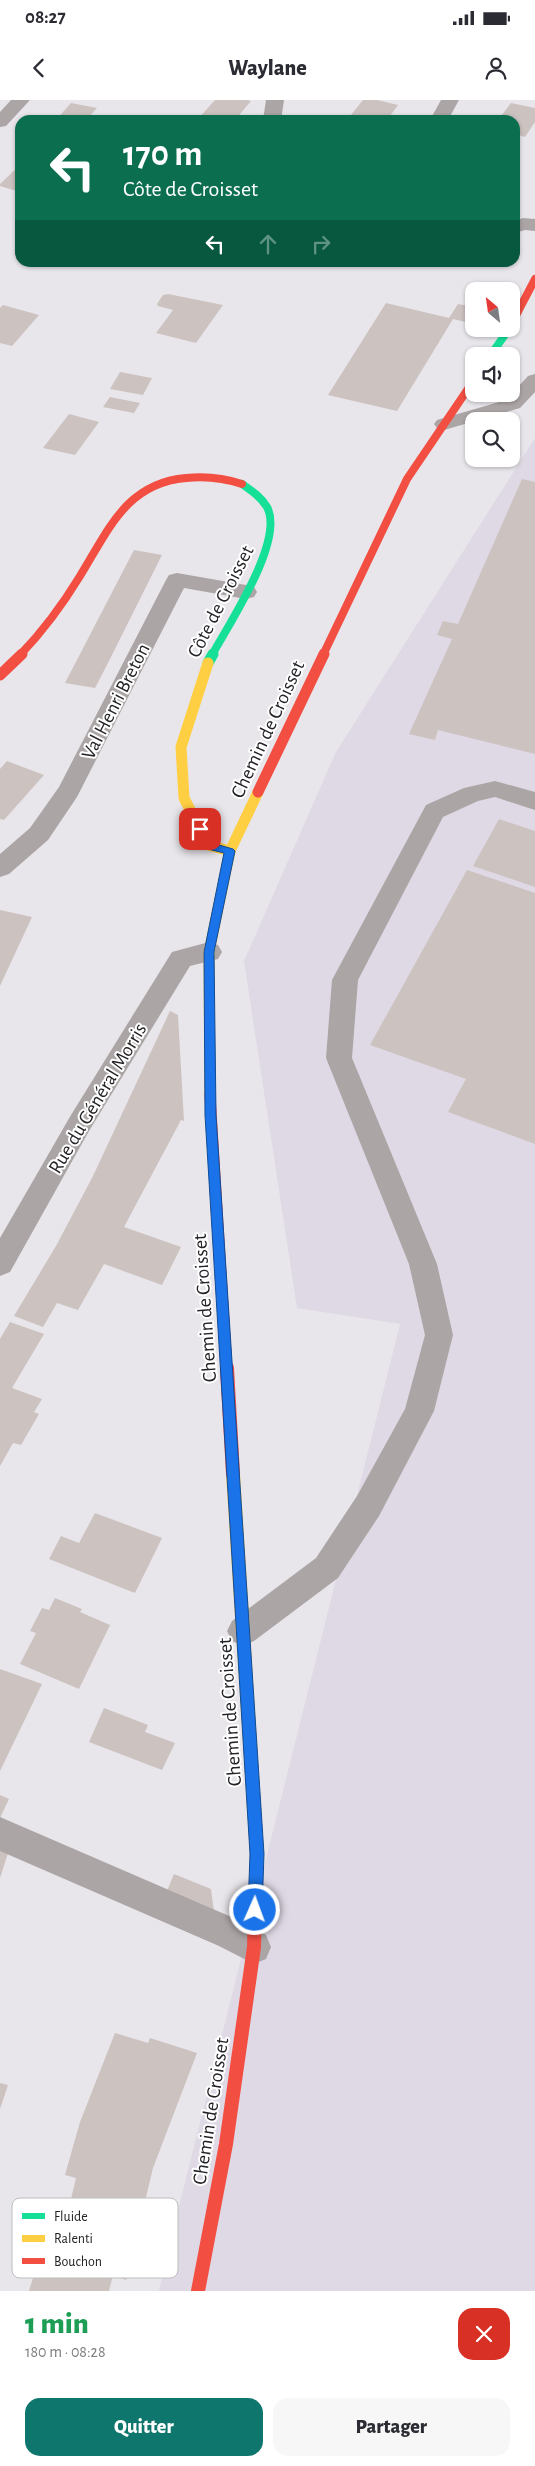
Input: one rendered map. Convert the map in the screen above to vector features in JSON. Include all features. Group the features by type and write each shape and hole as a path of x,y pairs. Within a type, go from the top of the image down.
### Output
{"street":[{"path":"0,122 21,100"},
{"path":"272,115 275,100"},
{"path":"441,115 450,100"},
{"path":"520,225 535,224"},
{"path":"520,308 535,279"},
{"path":"444,424 513,404 535,380"},
{"name":"Chemin de Croisset","path":"198,2291 226,2144 254,1947 257,1854 210,1115 209,952 230,851 407,479 465,393"},
{"name":"Côte de Croisset","path":"0,675 17,662 81,575 122,506 139,491 158,481 178,476 226,479 248,487 268,508 272,529 269,548 207,665 181,747 184,798 208,845 230,851"},
{"name":"Val Henri Breton","path":"0,868 39,834 69,791 177,580 246,592"},
{"path":"243,1631 327,1568 363,1514 419,1411 439,1335 423,1264 339,1058 345,980 434,811 472,794 495,789 535,801"},
{"name":"Rue du Général Morris","path":"0,1264 80,1123 181,958 209,952"},
{"path":"0,1834 231,1934 254,1947"}],"shaded area":[{"path":"535,438 535,2291 159,2291 162,2278 178,2278 178,2210 400,1324 297,1308 244,961 336,752 517,467 520,467 520,462"}],"building":[{"path":"215,100 251,101 239,115 202,115"},
{"path":"363,100 377,100 398,105 391,115 351,115"},
{"path":"71,103 97,108 91,115 60,115"},
{"path":"511,103 535,108 535,122 525,137 520,136 520,115 502,115"},
{"path":"15,170 15,190 0,186"},
{"path":"168,294 223,305 196,343 156,333 173,310 158,306 157,304 163,295"},
{"path":"386,303 449,318 458,304 465,305 465,322 453,319 397,411 328,395"},
{"path":"3,305 39,315 12,346 0,343 0,308"},
{"path":"120,372 152,378 143,395 110,389"},
{"path":"110,397 140,403 134,413 103,407"},
{"path":"69,414 99,422 75,455 43,448"},
{"path":"522,479 535,482 535,754 438,730 435,740 409,734 452,639 437,635 443,621 458,624"},
{"path":"134,550 162,555 95,688 65,683"},
{"path":"7,761 44,775 4,820 0,819 0,769"},
{"path":"499,819 535,831 535,887 473,866"},
{"path":"467,870 535,893 535,1144 448,1112 466,1079 370,1045"},
{"path":"0,910 32,917 0,986"},
{"path":"170,1011 178,1015 184,1121 181,1120 124,1227 181,1247 162,1285 104,1264 78,1310 57,1303 43,1327 14,1316 56,1246 93,1176"},
{"path":"10,1322 44,1334 12,1388 42,1399 34,1412 39,1414 21,1445 13,1443 0,1466 0,1339"},
{"path":"95,1513 162,1538 135,1593 49,1559 61,1536 79,1543"},
{"path":"55,1598 82,1609 80,1612 110,1625 79,1689 20,1664 36,1633 30,1631 42,1608 49,1610"},
{"path":"0,1669 42,1684 0,1771"},
{"path":"104,1708 148,1725 145,1732 175,1743 162,1770 89,1742"},
{"path":"0,1795 9,1799 0,1818"},
{"path":"0,1850 8,1853 0,1878"},
{"path":"174,1874 211,1889 215,1920 164,1898"},
{"path":"115,2033 148,2043 150,2038 197,2053 153,2168 146,2198 71,2198 76,2178 65,2175 80,2122"},
{"path":"0,2083 8,2085 0,2109"},
{"path":"33,2278 112,2278 109,2291 29,2291"}],"traffic: fast":[{"path":"496,347 503,338"},
{"path":"208,663 258,569 270,538 271,523 268,508 258,495 242,484"}],"traffic: slow":[{"path":"208,663 181,747 184,798 208,845 230,851"},
{"path":"210,1095 209,952 230,851 258,792"},
{"path":"233,1474 257,1854 255,1908"}],"traffic: jam":[{"path":"520,308 535,279"},
{"path":"258,792 407,479 465,393"},
{"path":"0,675 33,641 52,617 122,509 136,496 151,486 170,479 212,478 230,480 242,484"},
{"path":"210,1095 233,1474"},
{"path":"198,2291 226,2144 254,1947 255,1908"}],"route":[{"path":"200,829 208,845 230,851 209,952 210,1115 257,1854 255,1910"}]}
